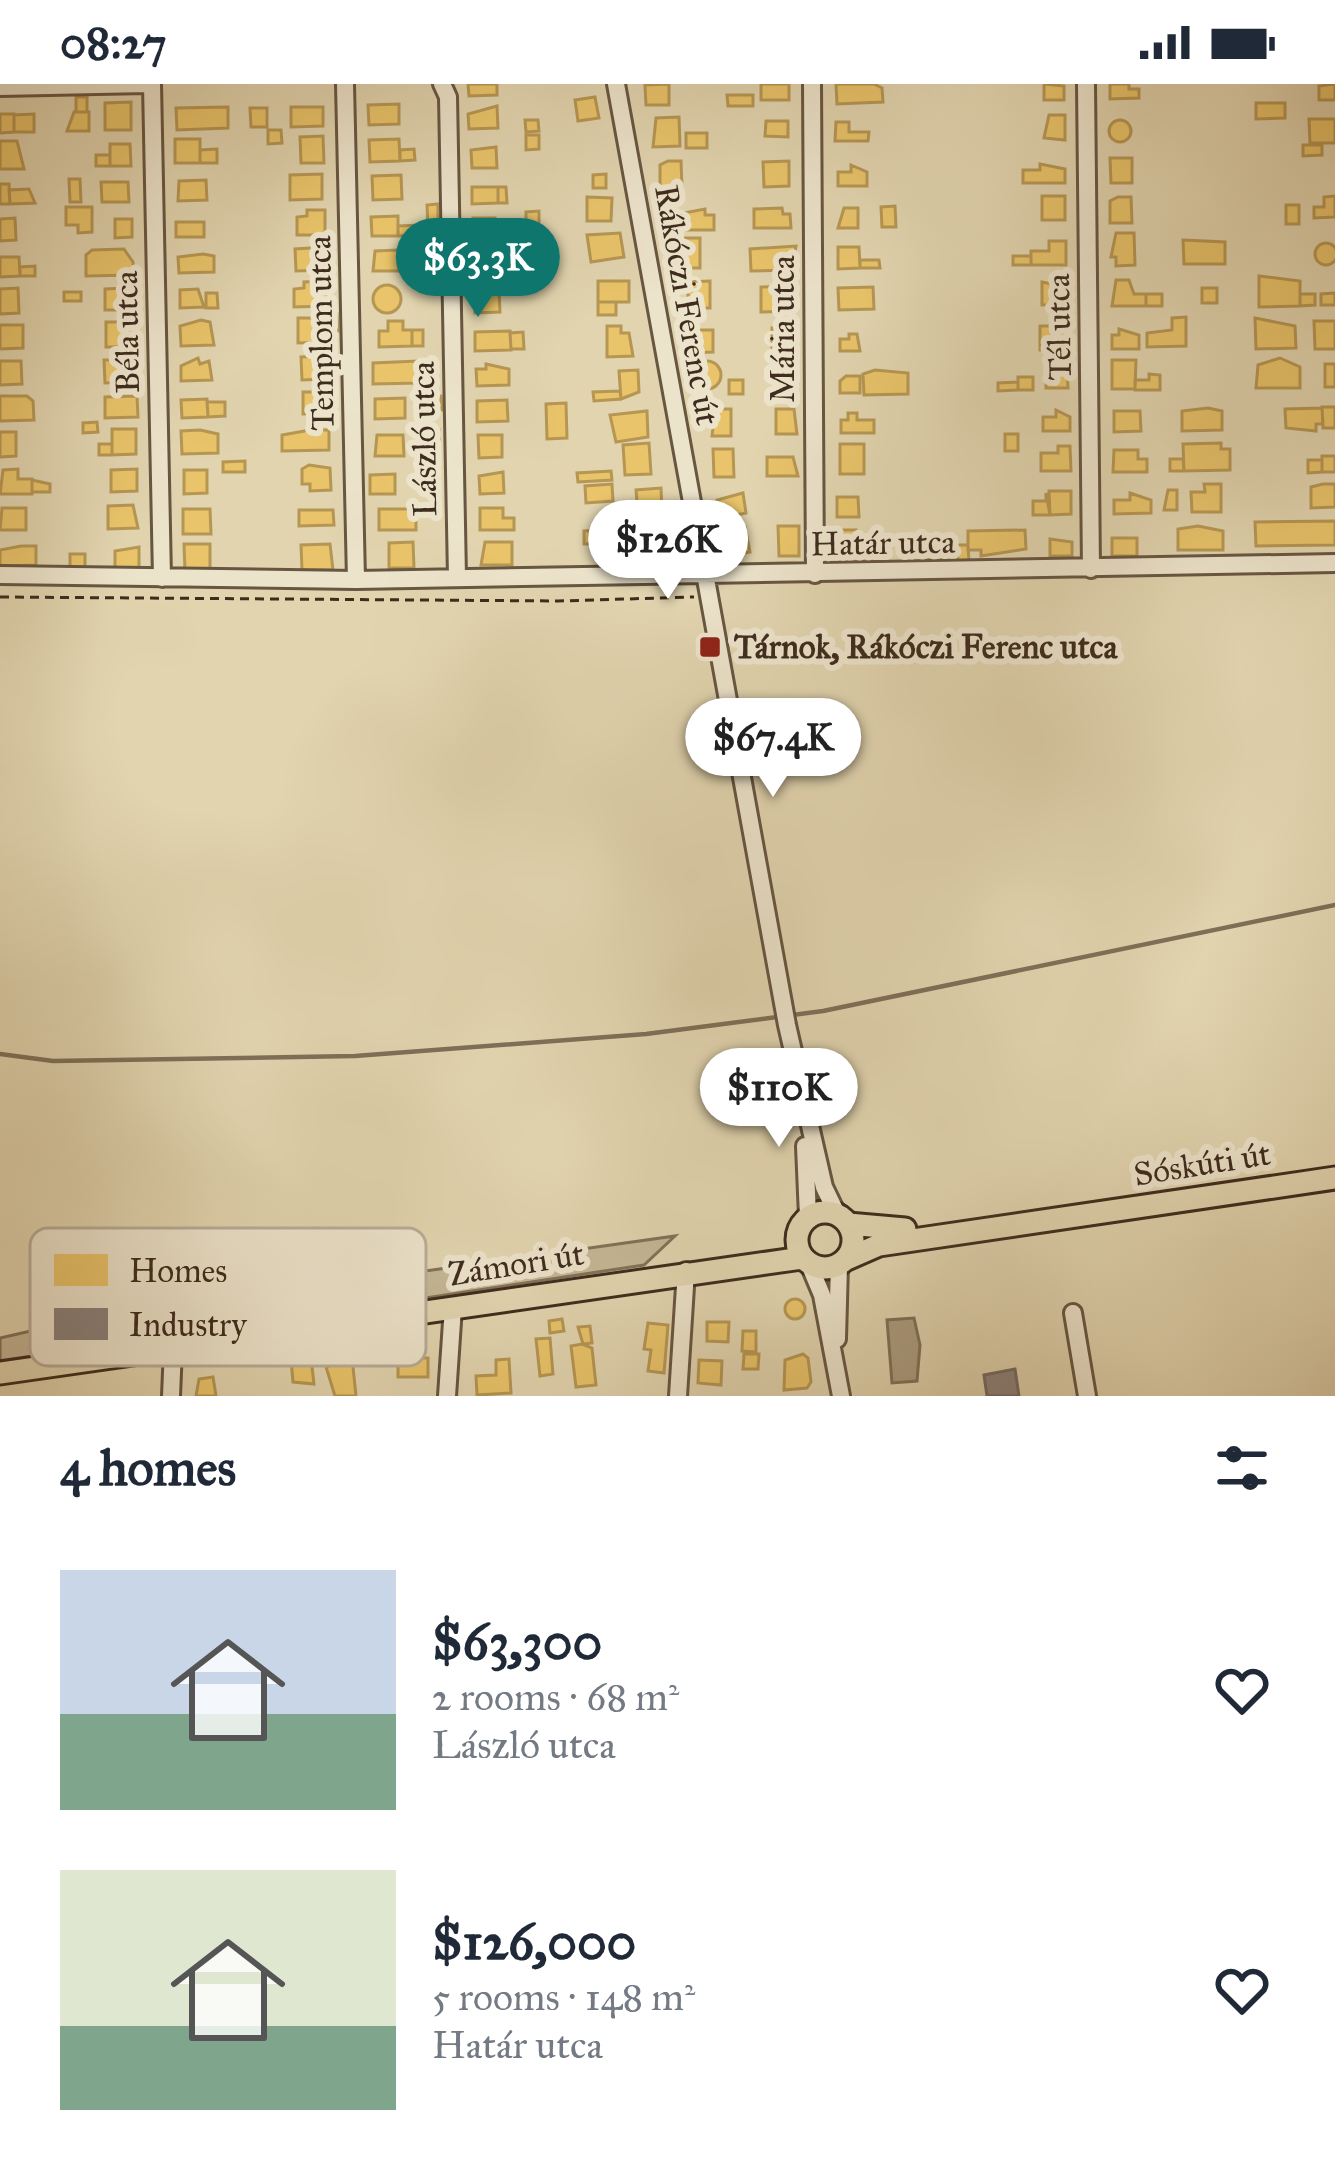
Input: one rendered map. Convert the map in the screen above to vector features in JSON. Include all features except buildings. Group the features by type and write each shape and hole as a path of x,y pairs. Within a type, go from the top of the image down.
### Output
{"main road":[{"name":"Sóskúti út","path":"843,1262 879,1246 1335,1178"},
{"name":"Sóskúti út","path":"842,1219 878,1231 1079,1216"},
{"path":"842,1219 854,1238 843,1262 822,1269 806,1261 796,1244 804,1223 842,1219"},
{"name":"Zámori út","path":"686,1271 770,1244 804,1223"},
{"name":"Zámori út","path":"426,1311 686,1271 806,1261"},
{"name":"Zámori út","path":"0,1373 48,1366"}],"street":[{"path":"0,87 150,84"},
{"name":"Béla utca","path":"150,84 162,578"},
{"name":"Templom utca","path":"345,84 356,580"},
{"name":"László utca","path":"442,84 448,97 457,578"},
{"name":"Rákóczi Ferenc út","path":"616,84 800,1086"},
{"name":"Mária utca","path":"812,84 814,574"},
{"name":"Tél utca","path":"1086,84 1091,569"},
{"name":"Határ utca","path":"0,575 356,580 1335,563"},
{"path":"800,1086 824,1187 842,1219"},
{"path":"800,1086 804,1223"},
{"path":"806,1261 818,1279 841,1395"},
{"path":"841,1395 843,1262"},
{"path":"678,1396 686,1271"},
{"path":"447,1396 453,1307"},
{"path":"1073,1313 1087,1396"},
{"path":"171,1396 172,1366"}],"path":[{"path":"0,597 710,602"}],"shaded area":[{"path":"675,1236 644,1265 426,1298 426,1271"},
{"path":"914,1318 920,1345 917,1381 892,1383 887,1320"},
{"path":"30,1331 30,1357 0,1362 0,1338"}],"waterway":[{"path":"0,1054 53,1061 355,1056 646,1034 823,1011 1335,905"}],"place":[{"name":"Tárnok, Rákóczi Ferenc utca","path":"710,647"}]}
